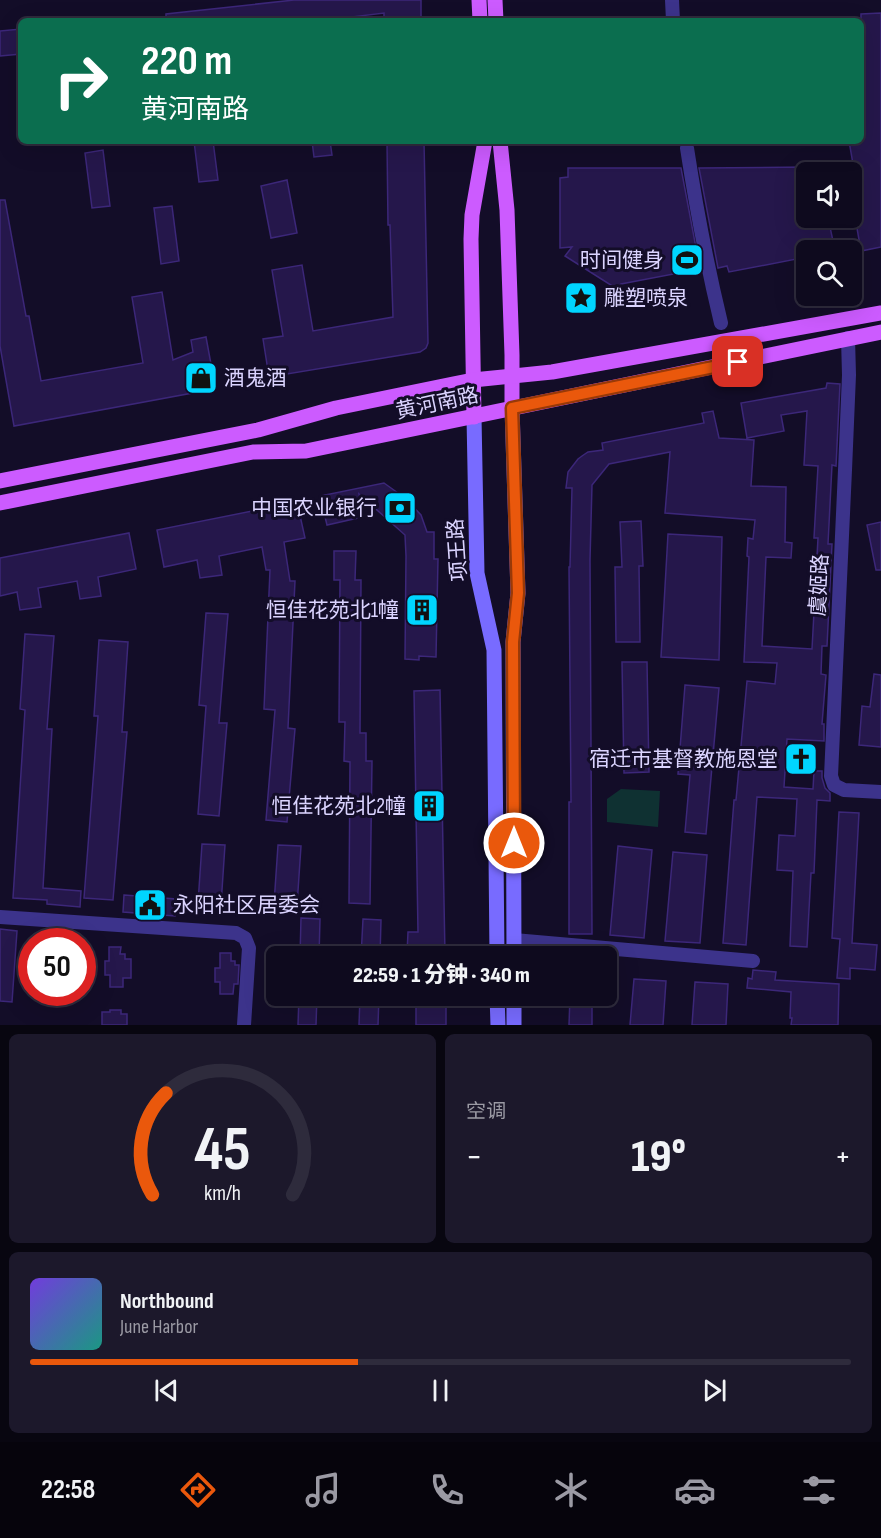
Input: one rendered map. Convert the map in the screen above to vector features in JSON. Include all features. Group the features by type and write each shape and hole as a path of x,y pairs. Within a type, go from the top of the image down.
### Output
{"main road":[{"path":"479,0 480,18"},
{"path":"495,0 496,18"},
{"name":"项王路","path":"484,144 472,215 473,380 477,573 494,650 497,946"},
{"path":"500,144 507,210 518,593 513,642 514,946"},
{"name":"黄河南路","path":"0,481 258,430 336,408 473,380 552,372 881,313"},
{"name":"黄河南路","path":"0,503 254,452 306,451 881,332"},
{"path":"498,1006 498,1025"},
{"path":"514,1006 514,1025"}],"street":[{"path":"672,0 672,18"},
{"path":"687,148 695,203 721,323"},
{"name":"虞姬路","path":"848,338 849,375 831,776 834,785 844,790 881,792"},
{"path":"0,918 236,933 245,938 249,948 244,1025"},
{"path":"514,940 753,961"}],"green space":[{"path":"621,789 660,791 658,827 607,822 607,799"}],"building":[{"path":"294,0 421,0 421,18 384,18 384,13 343,18 166,18 166,14"},
{"path":"881,13 881,247 862,251 862,240 859,240 857,228 862,228 862,162 853,162 850,144 864,144 864,18 861,18 861,14"},
{"path":"18,29 18,54 0,56 0,31"},
{"path":"194,144 213,144 218,180 199,182"},
{"path":"312,144 330,144 332,155 314,157"},
{"path":"387,144 424,144 428,343 426,348 420,352 269,377 263,339 283,336 272,270 302,265 313,331 393,317 390,225 388,225"},
{"path":"103,150 110,206 92,208 85,153"},
{"path":"796,167 796,228 830,228 833,240 796,240 796,259 729,272 727,266 718,268 699,168"},
{"path":"568,168 681,168 700,269 621,284 617,289 565,256 572,247 560,248 560,178 568,177"},
{"path":"287,180 297,233 271,238 261,186"},
{"path":"0,200 5,200 26,316 29,316 41,381 143,363 132,297 162,292 173,360 193,352 191,340 206,337 213,375 206,380 198,392 14,426 0,346"},
{"path":"172,206 179,261 161,264 154,208"},
{"path":"827,383 840,384 836,466 832,465 828,544 832,544 827,646 822,646 821,674 826,675 822,724 824,724 824,741 787,739 784,787 813,789 814,771 822,771 825,788 830,793 830,801 817,800 814,873 811,873 807,947 790,946 793,871 777,870 779,835 795,836 797,799 757,797 746,945 723,943 734,800 736,800 747,681 775,684 777,663 744,662 748,538 753,539 755,520 665,513 670,452 609,464 592,485 590,560 592,934 569,934 569,802 571,802 569,567 572,488 566,488 568,472 578,459 588,452 603,450 602,443 704,423 702,413 713,411 719,438 754,440 751,486 786,487 785,542 792,543 791,558 766,557 762,646 812,649 818,538 814,538 818,466 804,465 807,411 781,415 784,431 747,438 741,403 826,388"},
{"path":"384,483 405,498 421,515 427,532 434,532 434,559 438,559 436,657 419,656 419,660 405,659 405,535 359,494 363,517 327,525 320,496"},
{"path":"297,502 305,538 284,542 290,581 295,581 288,728 295,729 287,822 266,820 275,710 264,709 270,570 266,570 262,547 219,556 222,575 200,578 197,560 164,567 157,530"},
{"path":"641,521 643,566 639,566 640,642 616,642 615,567 622,567 620,522"},
{"path":"881,522 881,570 876,570 867,525"},
{"path":"129,533 136,569 98,577 101,596 80,599 77,581 38,588 41,607 20,610 17,592 0,596 0,558"},
{"path":"668,534 722,537 719,660 661,657"},
{"path":"334,551 356,551 355,580 361,580 360,733 366,733 366,761 372,761 370,904 349,903 350,762 344,761 345,722 339,722 340,580 334,580"},
{"path":"206,613 228,614 219,723 227,723 219,816 198,814 206,706 199,705"},
{"path":"25,634 54,636 47,729 52,729 43,888 81,891 80,907 47,904 47,900 13,898 25,710 20,709"},
{"path":"99,640 128,642 122,732 127,732 113,900 84,898 98,716 94,716"},
{"path":"622,662 647,662 649,772 624,773"},
{"path":"874,674 881,675 881,747 859,745 862,706 870,707"},
{"path":"685,685 719,688 706,834 685,832 690,775 678,774"},
{"name":"恒佳花苑北2幢","path":"440,690 445,946 407,946 408,932 418,932 414,691"},
{"path":"839,812 859,813 852,943 877,945 875,970 850,968 850,979 837,978 840,939 832,938"},
{"path":"202,844 225,845 221,905 198,903"},
{"path":"278,845 301,846 297,906 274,904"},
{"path":"618,846 652,850 644,938 610,935"},
{"path":"673,852 707,855 700,943 665,941"},
{"path":"124,895 176,899 175,916 123,912"},
{"path":"301,918 320,919 319,946 300,946"},
{"path":"363,919 381,920 380,946 362,946"},
{"path":"0,929 17,931 12,1002 0,1001"},
{"path":"109,947 121,947 120,954 125,954 125,959 131,959 131,978 123,978 123,987 110,987 110,975 105,975 105,961 109,961"},
{"path":"220,953 231,953 231,961 239,965 238,984 234,984 233,994 220,994 220,982 215,982 215,968 220,968"},
{"path":"753,970 776,972 775,980 839,984 838,1025 791,1025 791,992 747,988 748,978 752,979"},
{"path":"634,979 666,981 663,1025 630,1025"},
{"path":"695,982 728,984 726,1025 692,1025"},
{"path":"299,1006 317,1006 316,1025 298,1025"},
{"path":"360,1006 379,1006 378,1025 359,1025"},
{"path":"416,1006 446,1006 446,1025 416,1025"},
{"path":"570,1006 592,1006 592,1025 569,1025"},
{"path":"110,1010 121,1010 121,1014 127,1014 127,1025 102,1025 102,1012 110,1012"}],"place":[{"name":"时间健身","path":"687,260"},
{"name":"雕塑喷泉","path":"581,298"},
{"name":"酒鬼酒","path":"201,378"},
{"name":"中国农业银行","path":"400,508"},
{"name":"恒佳花苑北1幢","path":"422,610"},
{"name":"宿迁市基督教施恩堂","path":"801,759"},
{"name":"恒佳花苑北2幢","path":"429,806"},
{"name":"永阳社区居委会","path":"150,905"}],"route":[{"path":"514,843 513,642 518,593 512,408 738,362"}]}
